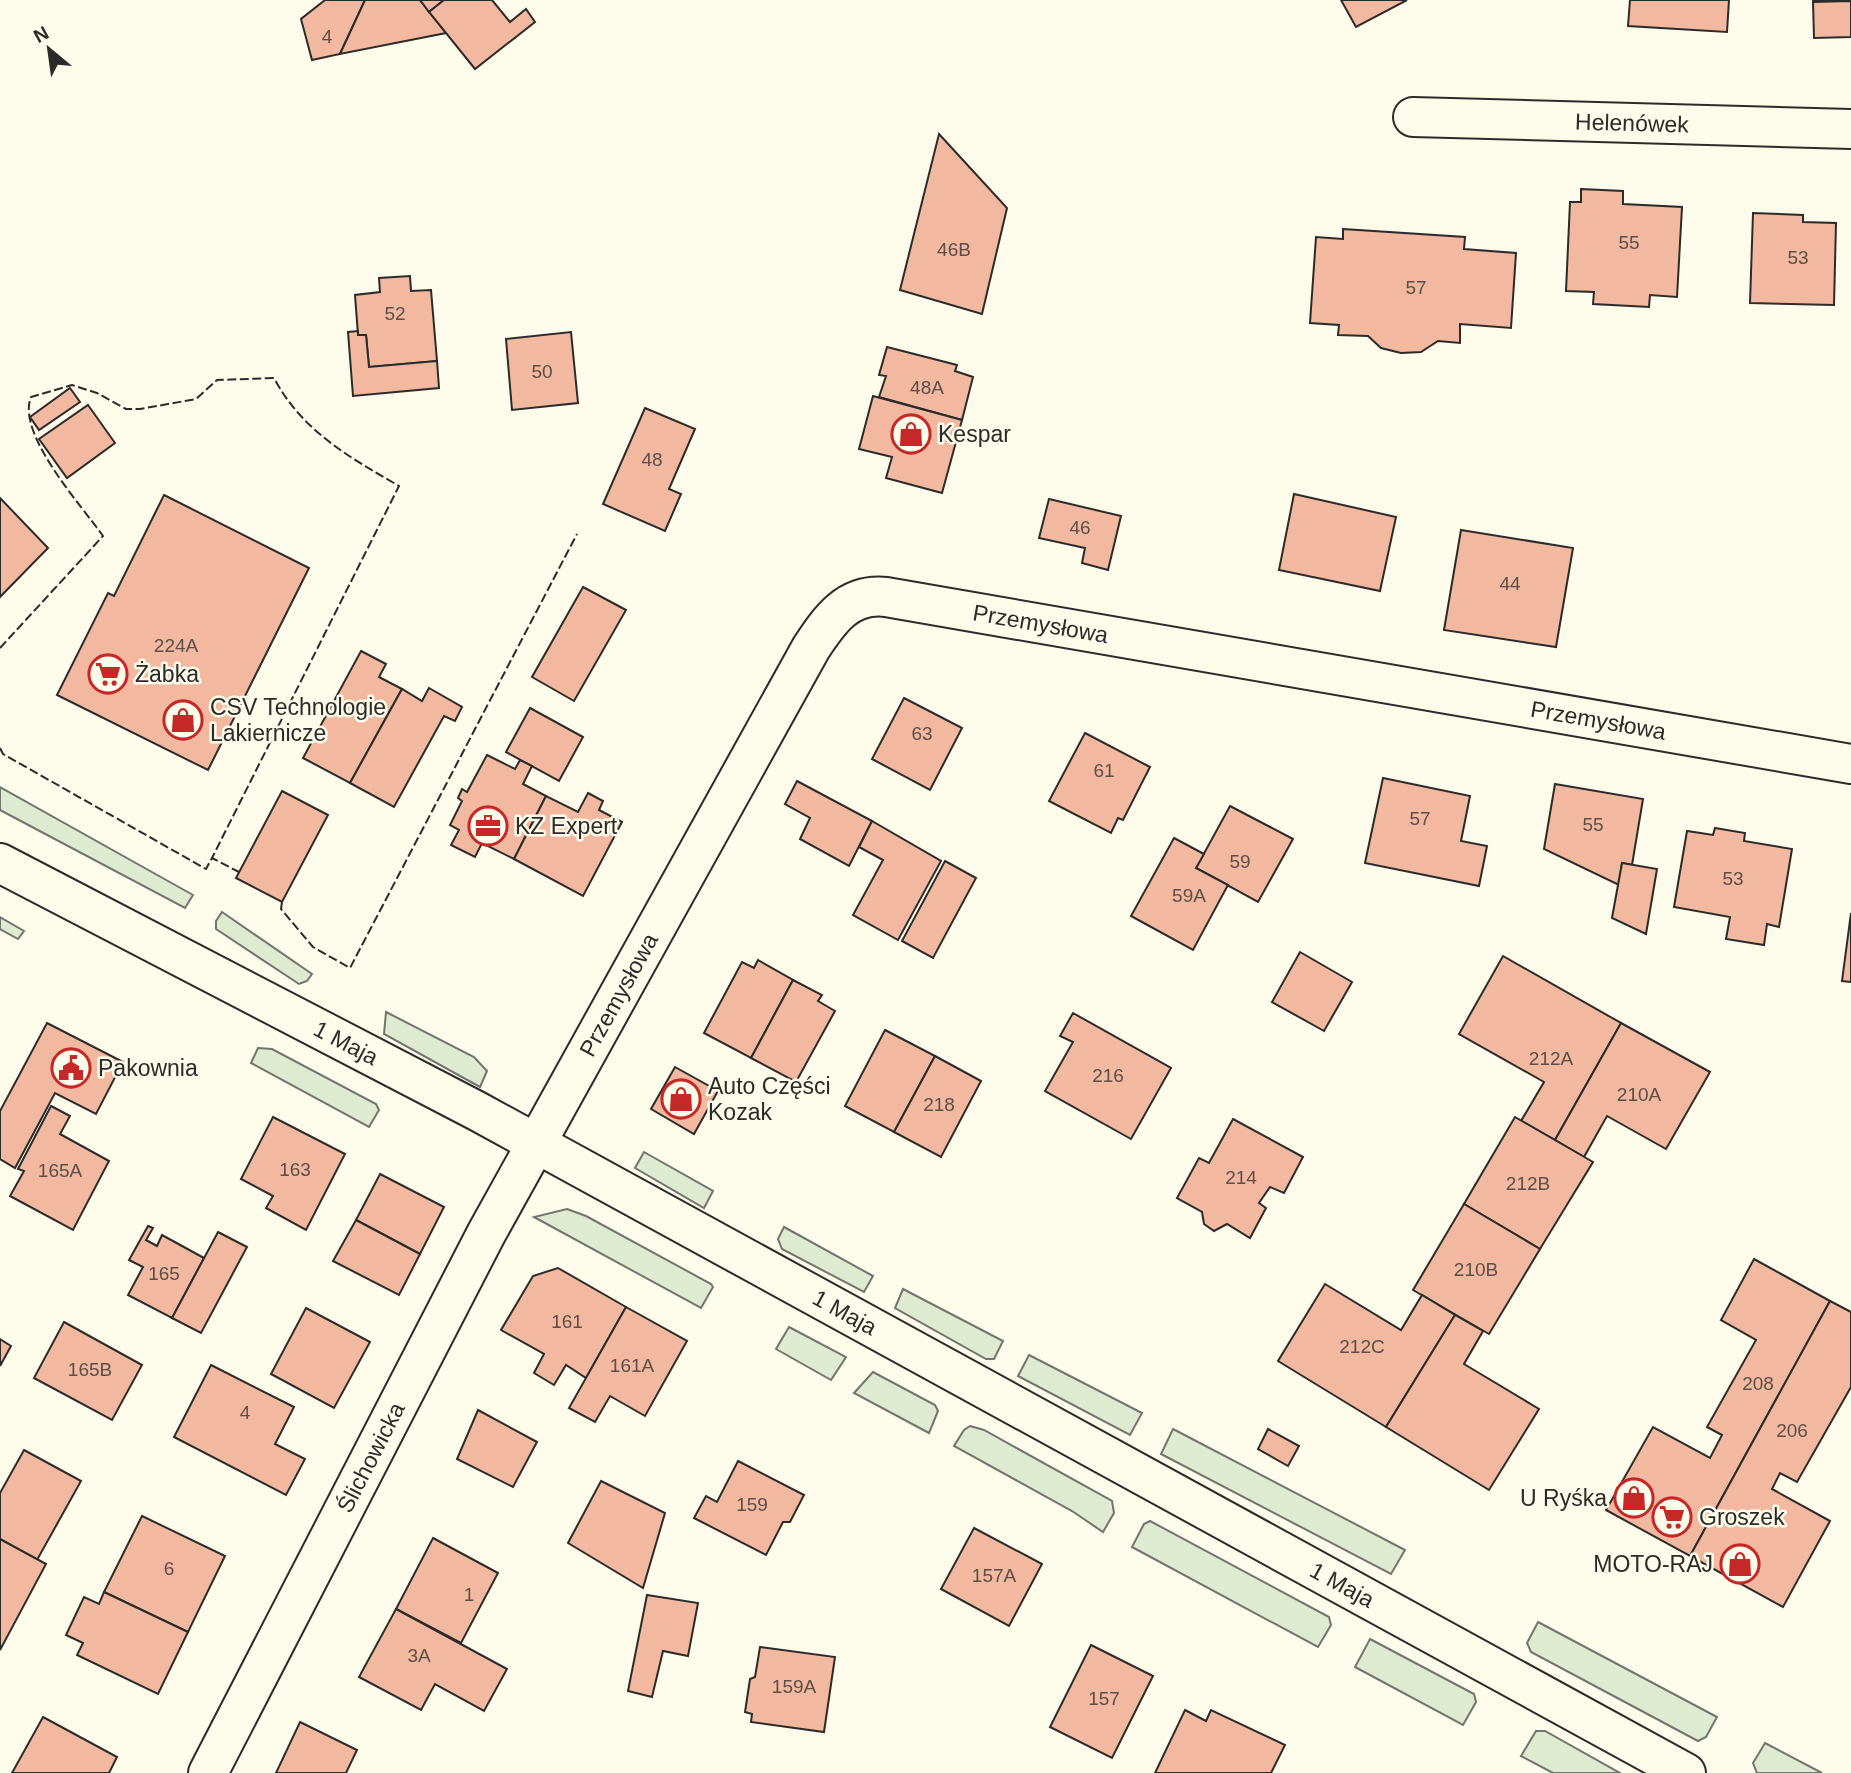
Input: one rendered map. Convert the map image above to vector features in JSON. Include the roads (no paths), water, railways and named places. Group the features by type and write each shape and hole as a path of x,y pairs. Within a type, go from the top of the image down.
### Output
{"street":[{"name":"Helenówek","path":"1413,117 1851,129"},
{"name":"Przemysłowa","path":"537,1145 811,648 837,613 860,597 886,597 1851,764"},
{"name":"1 Maja","path":"0,863 537,1145 1686,1773"},
{"name":"Ślichowicka","path":"208,1773 486,1234 537,1145"}],"place":[{"name":"Kespar","path":"911,434"},
{"name":"Żabka","path":"108,674"},
{"name":"CSV Technologie Lakiernicze","path":"183,720"},
{"name":"KZ Expert","path":"488,826"},
{"name":"Pakownia","path":"71,1068"},
{"name":"Auto Części Kozak","path":"681,1099"},
{"name":"U Ryśka","path":"1634,1498"},
{"name":"Groszek","path":"1672,1517"},
{"name":"MOTO-RAJ","path":"1740,1564"}]}
